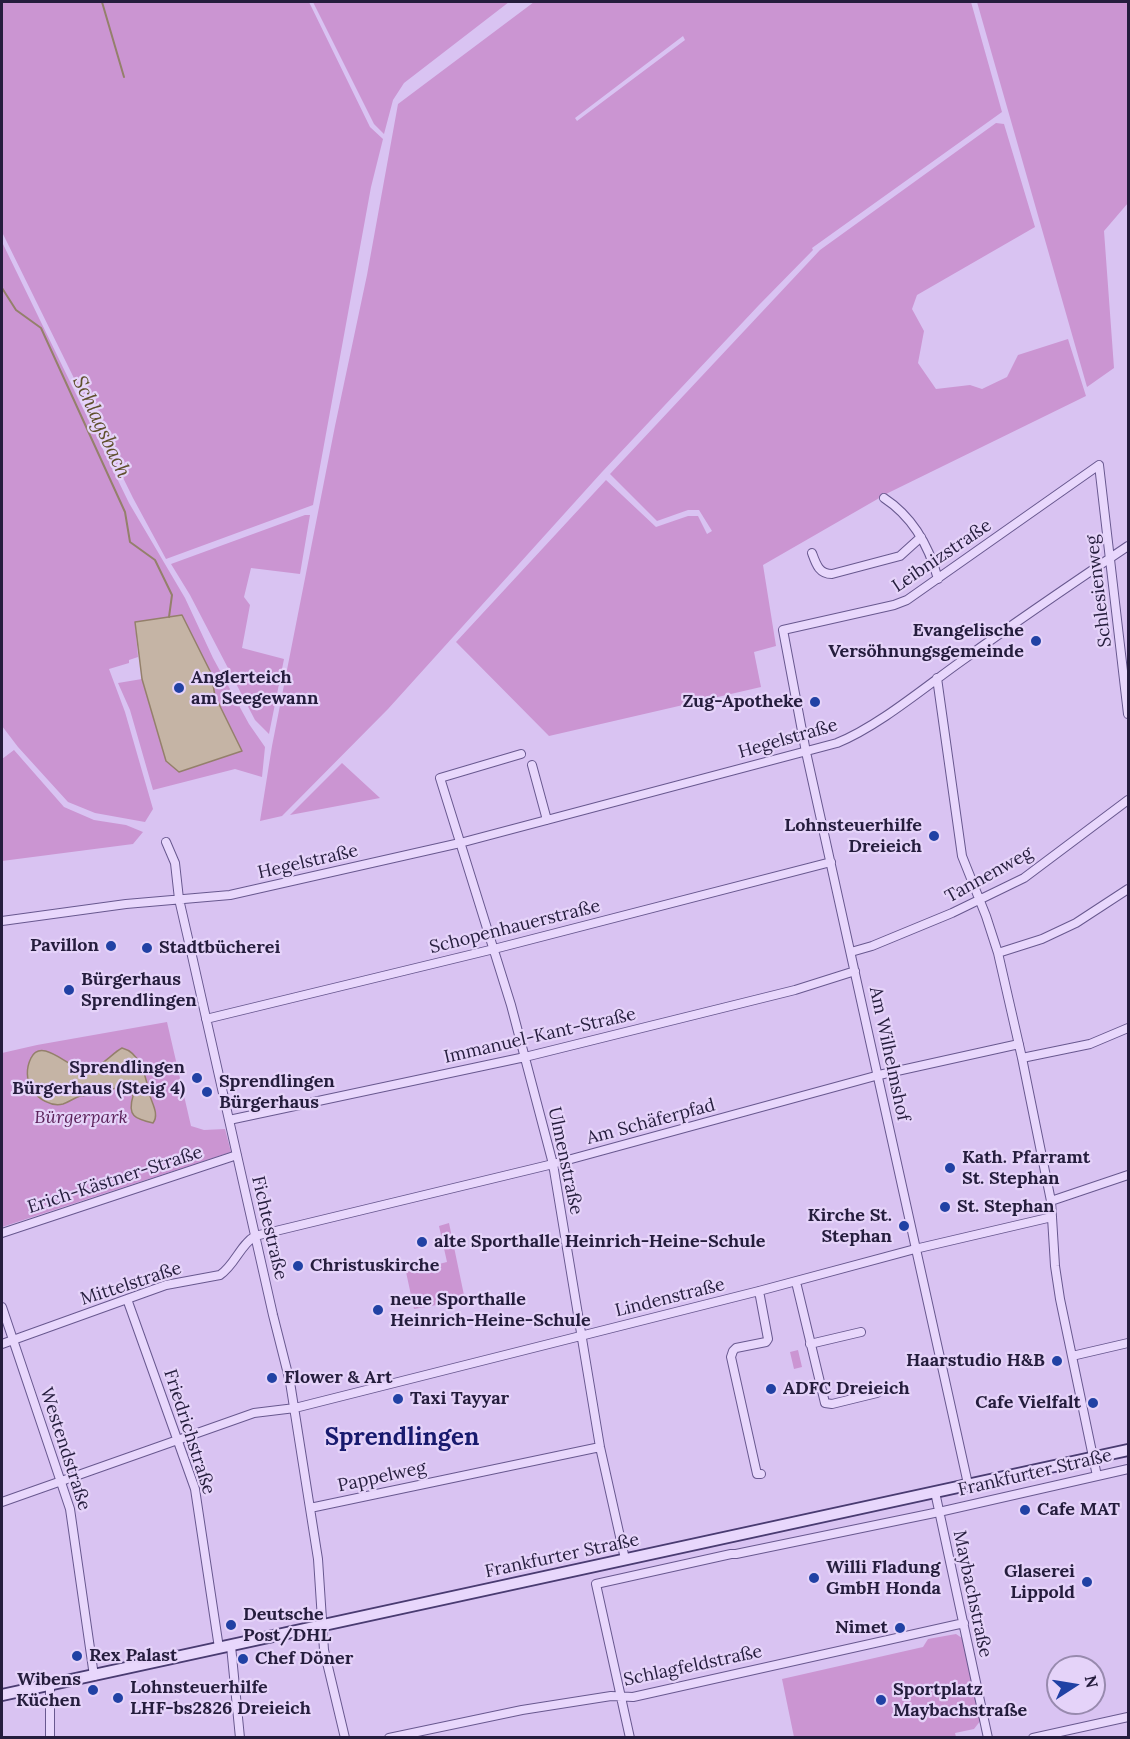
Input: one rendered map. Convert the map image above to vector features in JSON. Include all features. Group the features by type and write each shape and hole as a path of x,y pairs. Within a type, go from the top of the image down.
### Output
{"street":[{"name":"Schlesienweg","path":"1099,465 1128,714"},
{"name":"Leibnizstraße","path":"783,630 902,603 1099,465"},
{"path":"884,498 902,512 921,537 938,579"},
{"path":"812,553 820,570 823,573 832,574 900,556 921,537"},
{"name":"Hegelstraße","path":"2,921 99,907 230,895 460,843 806,752 847,739 891,712 1128,546"},
{"name":"Am Wilhelmshof","path":"783,630 806,752 968,1484"},
{"path":"938,678 962,856 998,953 1022,1058 1051,1201 1058,1282 1097,1476"},
{"name":"Ulmenstraße","path":"521,754 440,778 494,949 553,1164 600,1447 625,1559"},
{"path":"532,765 548,820"},
{"name":"Tannenweg","path":"851,952 902,934 1024,878 1128,800"},
{"name":"Fichtestraße","path":"166,842 175,864 179,899 295,1408 319,1568 326,1660 345,1737"},
{"name":"Schopenhauerstraße","path":"206,1019 494,949 831,862"},
{"path":"998,953 1042,939 1076,923 1128,889"},
{"name":"Immanuel-Kant-Straße","path":"229,1120 525,1057 795,990 855,972"},
{"path":"1022,1058 1090,1044 1128,1028"},
{"name":"Am Schäferpfad","path":"255,1236 553,1164 879,1075 1018,1044"},
{"name":"Erich-Kästner-Straße","path":"2,1233 237,1155"},
{"path":"1051,1201 1128,1175"},
{"name":"Lindenstraße","path":"2,1502 254,1413 295,1408 759,1291 915,1249 1052,1217"},
{"name":"Mittelstraße","path":"2,1344 170,1284 220,1275 255,1236"},
{"path":"796,1281 825,1403 832,1404 878,1393"},
{"path":"759,1291 768,1339 766,1342 736,1348 731,1357 757,1474 761,1474"},
{"name":"Friedrichstraße","path":"127,1299 197,1497 219,1648"},
{"name":"Westendstraße","path":"2,1307 72,1516 94,1676"},
{"path":"810,1344 861,1332"},
{"path":"1072,1356 1128,1343"},
{"name":"Pappelweg","path":"310,1508 600,1447"},
{"name":"Frankfurter Straße","path":"2,1695 1128,1450"},
{"name":"Frankfurter Straße","path":"621,1698 596,1584 939,1512 1128,1469"},
{"name":"Maybachstraße","path":"934,1492 988,1737"},
{"name":"Schlagfeldstraße","path":"390,1737 513,1712 611,1696 633,1697 964,1623"},
{"path":"231,1646 240,1737"},
{"path":"50,1684 50,1737"},
{"path":"621,1698 630,1737"},
{"path":"1033,1737 1128,1717"}],"green space":[{"path":"2,2 309,2 370,127 383,139 371,187 313,505 166,559 133,498 2,232"},
{"path":"313,2 509,2 404,83 393,100 384,134 374,124"},
{"path":"534,2 971,2 1002,112 812,248 813,250 602,472 388,709 282,816 260,821 272,746 367,275 398,104","holes":["683,36 685,40 577,121 575,118"]},
{"path":"977,2 1128,2 1128,203 1104,231 1114,368 1087,387"},
{"path":"996,123 1004,124 1035,227 917,295 912,309 924,331 918,363 936,389 970,385 982,389 1007,377 1018,355 1068,339 1086,396 888,493 763,565 776,646 754,652 761,687 549,736 456,642 606,480 656,527 688,516 698,516 707,534 712,531 699,510 688,510 657,521 610,474 820,250"},
{"path":"2,242 129,503 185,598 213,658 249,724 265,747 262,777 235,769 153,790 130,710 118,683 142,679 166,760 242,751 215,696 211,673 135,622 138,657 129,660 129,663 109,669 125,712 153,809 145,822 95,813 68,802 2,726"},
{"path":"310,515 300,574 251,568 244,597 250,605 242,648 284,659 269,734 255,720 190,595 171,564"},
{"path":"14,750 64,807 94,820 126,825 143,832 133,844 2,861 2,759"},
{"path":"342,763 380,798 290,815"},
{"name":"Bürgerpark","path":"167,1022 191,1126 204,1130 225,1129 231,1152 2,1227 2,1053"},
{"path":"449,1223 465,1300 414,1309 406,1272 447,1262 439,1226"},
{"path":"798,1350 802,1367 794,1369 790,1352"},
{"name":"Sportplatz Maybachstraße","path":"956,1634 962,1638 981,1720 974,1729 955,1733 956,1737 794,1737 782,1679 923,1647 928,1639"}],"shaded area":[{"name":"Anglerteich am Seegewann","path":"182,615 211,673 215,696 242,751 179,772 166,761 142,679 135,622"},
{"path":"122,1048 134,1055 142,1068 155,1110 153,1123 134,1116 131,1108 133,1096 129,1087 80,1096 58,1105 41,1099 30,1085 27,1074 28,1066 36,1052 42,1050 50,1052 73,1066 87,1070 101,1064"}],"waterway":[{"path":"102,2 124,77"},
{"name":"Schlagsbach","path":"2,288 16,310 41,328 125,512 130,542 155,560 172,595 169,617"}],"place":[{"name":"Evangelische Versöhnungsgemeinde","path":"1036,641"},
{"name":"Anglerteich am Seegewann","path":"179,688"},
{"name":"Zug-Apotheke","path":"815,702"},
{"name":"Lohnsteuerhilfe Dreieich","path":"934,836"},
{"name":"Pavillon","path":"111,946"},
{"name":"Stadtbücherei","path":"147,948"},
{"name":"Bürgerhaus Sprendlingen","path":"69,990"},
{"name":"Sprendlingen Bürgerhaus (Steig 4)","path":"197,1078"},
{"name":"Sprendlingen Bürgerhaus","path":"207,1092"},
{"name":"Kath. Pfarramt St. Stephan","path":"950,1168"},
{"name":"St. Stephan","path":"945,1207"},
{"name":"Kirche St. Stephan","path":"904,1226"},
{"name":"alte Sporthalle Heinrich-Heine-Schule","path":"422,1242"},
{"name":"Christuskirche","path":"298,1266"},
{"name":"neue Sporthalle Heinrich-Heine-Schule","path":"378,1310"},
{"name":"Haarstudio H&B","path":"1057,1361"},
{"name":"Flower & Art","path":"272,1378"},
{"name":"ADFC Dreieich","path":"771,1389"},
{"name":"Taxi Tayyar","path":"398,1399"},
{"name":"Cafe Vielfalt","path":"1093,1403"},
{"name":"Cafe MAT","path":"1025,1510"},
{"name":"Willi Fladung GmbH Honda","path":"814,1578"},
{"name":"Glaserei Lippold","path":"1087,1582"},
{"name":"Deutsche Post/DHL","path":"231,1625"},
{"name":"Nimet","path":"900,1628"},
{"name":"Rex Palast","path":"77,1656"},
{"name":"Chef Döner","path":"243,1659"},
{"name":"Wibens Küchen","path":"93,1690"},
{"name":"Lohnsteuerhilfe LHF-bs2826 Dreieich","path":"118,1698"},
{"name":"Sportplatz Maybachstraße","path":"881,1700"}],"district":[{"name":"Sprendlingen","path":"402,1438"}]}
